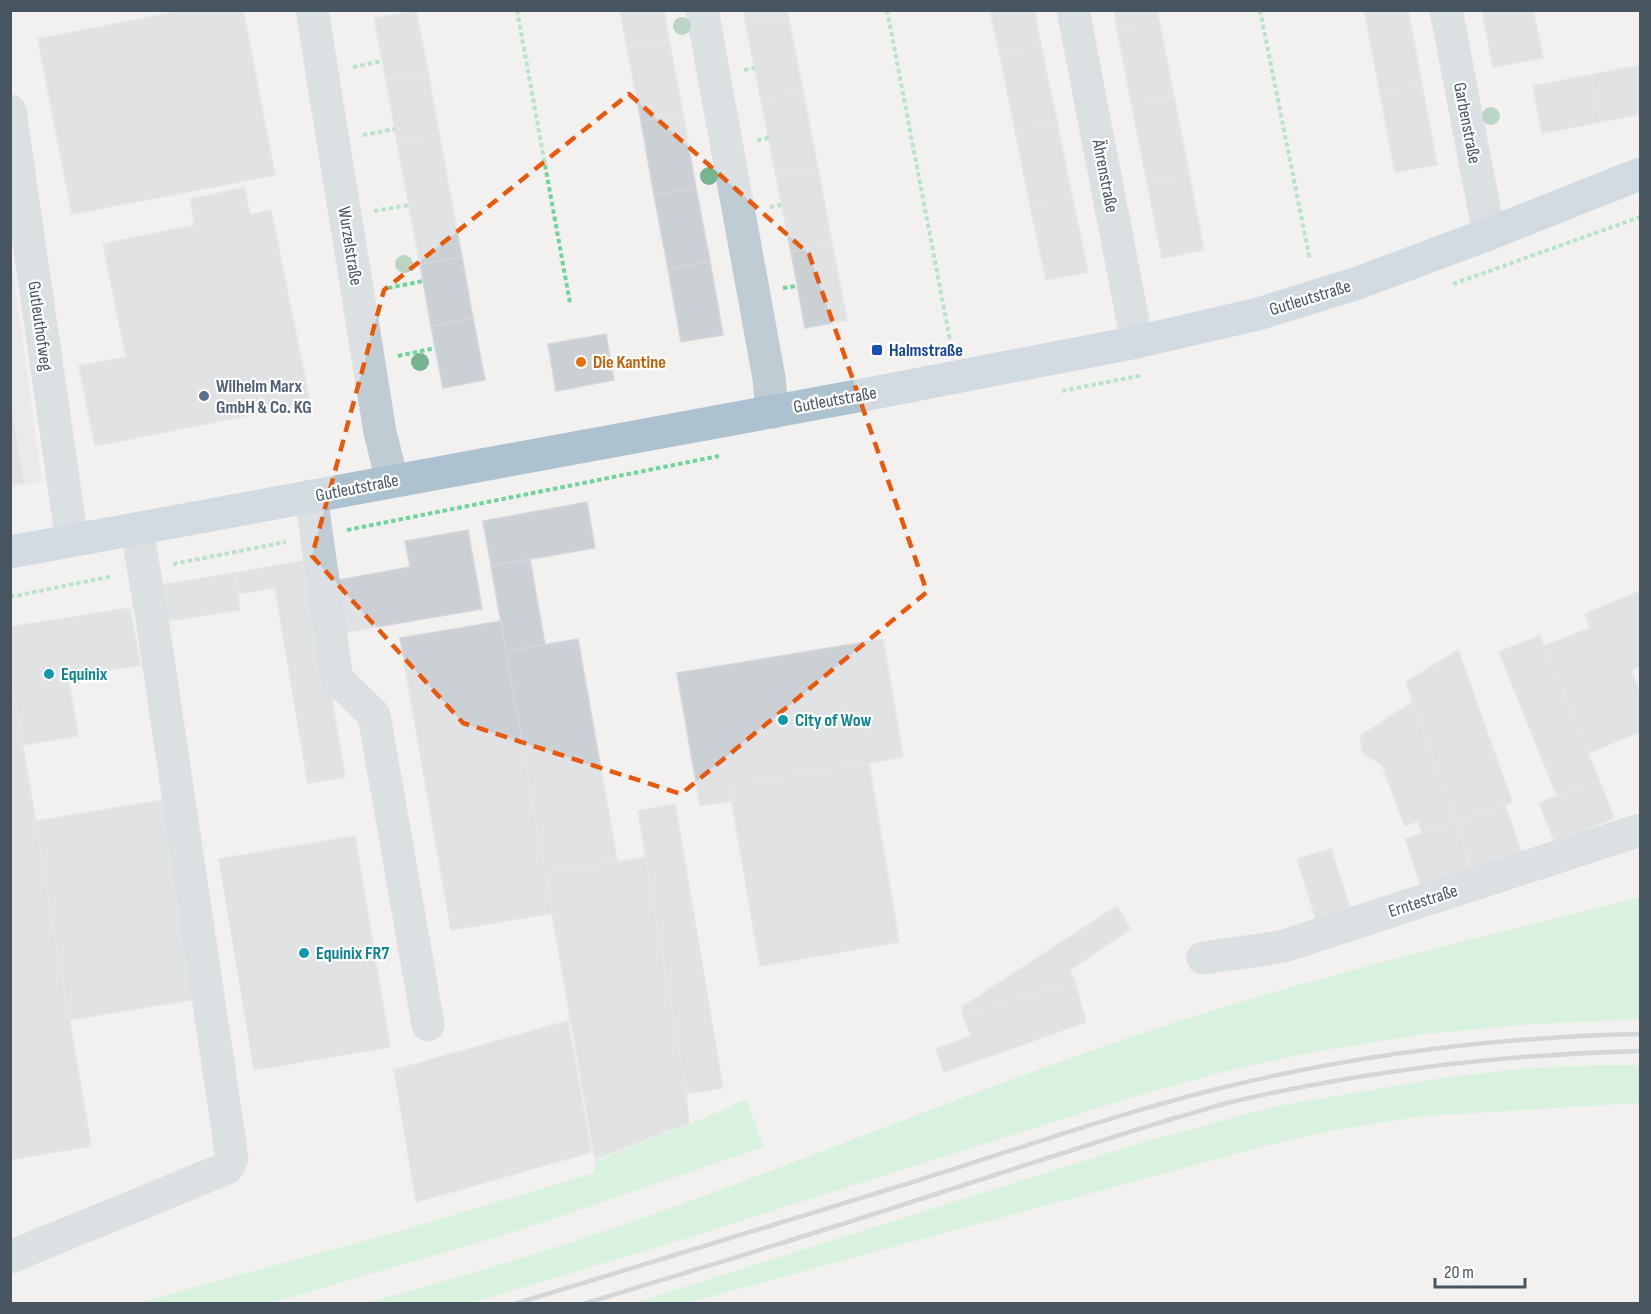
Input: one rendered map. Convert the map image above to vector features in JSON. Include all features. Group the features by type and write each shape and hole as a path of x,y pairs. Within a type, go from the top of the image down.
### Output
{"main road":[{"name":"Gutleutstraße","path":"10,552 1137,342 1258,314 1358,283 1641,174"}],"street":[{"name":"Wurzelstraße","path":"312,10 380,432 392,481"},
{"path":"702,10 769,378 772,411"},
{"name":"Ährenstraße","path":"1073,10 1137,342"},
{"name":"Garbenstraße","path":"1446,10 1489,234"},
{"name":"Gutleuthofweg","path":"10,111 72,541"},
{"path":"311,496 337,680 374,715 429,1025"},
{"path":"10,1257 227,1168 232,1158 152,619 136,530"},
{"name":"Erntestraße","path":"1203,958 1281,947 1641,830"}],"path":[{"path":"517,10 570,303"},
{"path":"887,10 951,340"},
{"path":"1260,10 1310,260"},
{"path":"343,69 382,61"},
{"path":"356,136 395,129"},
{"path":"370,212 409,205"},
{"path":"384,288 423,281"},
{"path":"397,356 435,348"}],"highlighted area":[{"path":"629,94 809,254 927,592 681,794 463,723 312,556 384,290"}],"shaded area":[{"path":"10,250 42,482 11,487 10,487"}],"green space":[{"path":"1640,897 1640,1019 1535,1024 1426,1034 1313,1052 1227,1071 1133,1097 665,1245 471,1303 366,1303 519,1259 610,1229 1107,1045 1179,1021 1351,971"},
{"path":"1640,1065 1640,1103 1425,1116 1336,1130 1265,1146 687,1303 634,1303 1143,1142 1277,1106 1442,1078 1517,1069"},
{"path":"746,1099 764,1147 514,1232 271,1303 137,1303 403,1230 594,1173 595,1161 695,1122"}],"building":[{"path":"186,10 243,10 275,175 72,214 38,39"},
{"path":"620,10 664,10 669,40 627,48"},
{"path":"744,10 787,10 788,16 746,25"},
{"path":"990,10 1034,10 1041,46 1000,55"},
{"path":"1114,10 1157,10 1159,21 1117,29"},
{"path":"1377,10 1408,10 1422,85 1380,93 1365,13"},
{"path":"1482,10 1533,10 1543,58 1493,67"},
{"path":"416,11 428,72 386,80 374,18"},
{"path":"788,16 803,92 761,100 746,25"},
{"path":"1159,21 1174,97 1132,106 1117,29"},
{"path":"669,40 683,114 641,121 627,48"},
{"path":"1041,46 1057,122 1015,130 1000,55"},
{"path":"1640,65 1640,114 1600,122 1591,75"},
{"path":"428,72 439,134 397,142 386,80"},
{"path":"1591,75 1600,122 1542,133 1533,86"},
{"path":"1422,85 1437,165 1395,172 1380,93"},
{"path":"803,92 818,168 776,176 761,100"},
{"path":"1174,97 1189,174 1147,182 1132,106"},
{"path":"683,114 696,188 654,195 641,121"},
{"path":"1057,122 1072,197 1030,205 1015,130"},
{"path":"439,134 462,257 420,264 397,142"},
{"path":"818,168 832,244 791,252 776,176"},
{"path":"1189,174 1204,250 1162,258 1147,182"},
{"path":"244,188 250,215 271,210 310,403 95,446 79,366 126,357 103,244 195,225 190,199"},
{"path":"696,188 710,261 668,269 654,195"},
{"path":"1072,197 1088,272 1046,280 1030,205"},
{"path":"832,244 847,320 805,328 791,252"},
{"path":"462,257 473,318 431,326 420,264"},
{"path":"710,261 723,335 681,342 668,269"},
{"path":"473,318 485,380 443,388 431,326"},
{"name":"Die Kantine","path":"606,334 614,380 556,391 548,344"},
{"path":"10,399 24,483 10,485"},
{"path":"587,502 595,548 491,566 483,521"},
{"path":"468,530 482,609 342,633 333,581 410,567 405,541"},
{"path":"530,559 545,645 506,651 491,566"},
{"path":"308,560 345,777 308,783 275,588 237,594 234,573"},
{"path":"234,573 240,610 168,621 162,585"},
{"path":"1640,591 1640,666 1631,670 1640,694 1640,732 1588,753 1544,646 1590,628 1585,614"},
{"name":"Equinix","path":"130,608 140,665 68,677 78,736 23,745 10,671 10,627"},
{"path":"501,621 552,913 451,930 400,638"},
{"path":"1540,636 1599,780 1557,796 1499,652"},
{"path":"578,639 617,860 545,873 506,651"},
{"path":"883,639 903,757 729,786 732,801 700,806 677,673"},
{"path":"1458,650 1512,802 1456,822 1406,682"},
{"path":"10,671 91,1146 13,1159 10,1145"},
{"path":"1413,702 1456,822 1422,833 1418,821 1405,826 1382,765 1363,753 1360,736"},
{"path":"869,763 899,942 760,966 729,786"},
{"path":"1599,780 1614,818 1555,842 1539,803"},
{"path":"169,799 202,998 69,1020 36,821"},
{"path":"675,804 723,1088 686,1094 638,811"},
{"path":"1505,805 1521,851 1472,868 1456,822"},
{"path":"1456,822 1472,868 1421,885 1405,839"},
{"name":"Equinix FR7","path":"355,836 390,1047 254,1070 219,859"},
{"path":"1331,849 1350,908 1316,919 1297,859"},
{"path":"646,857 689,1123 595,1159 545,873"},
{"path":"1117,906 1130,929 1070,970 1075,982 963,1015 962,1007"},
{"path":"1075,982 1086,1022 944,1072 936,1049 971,1036 963,1015"},
{"path":"568,1021 591,1152 416,1202 394,1070"}],"railway":[{"path":"514,1304 866,1197 1101,1122 1213,1090 1318,1067 1425,1050 1532,1039 1640,1034"},
{"path":"583,1304 1125,1133 1235,1101 1342,1080 1441,1065 1540,1056 1640,1051"}],"place":[{"name":"Halmstraße","path":"877,350"},
{"name":"Die Kantine","path":"581,362"},
{"name":"Wilhelm Marx GmbH & Co. KG","path":"204,396"},
{"name":"Equinix","path":"49,674"},
{"name":"City of Wow","path":"783,720"},
{"name":"Equinix FR7","path":"304,953"}]}
